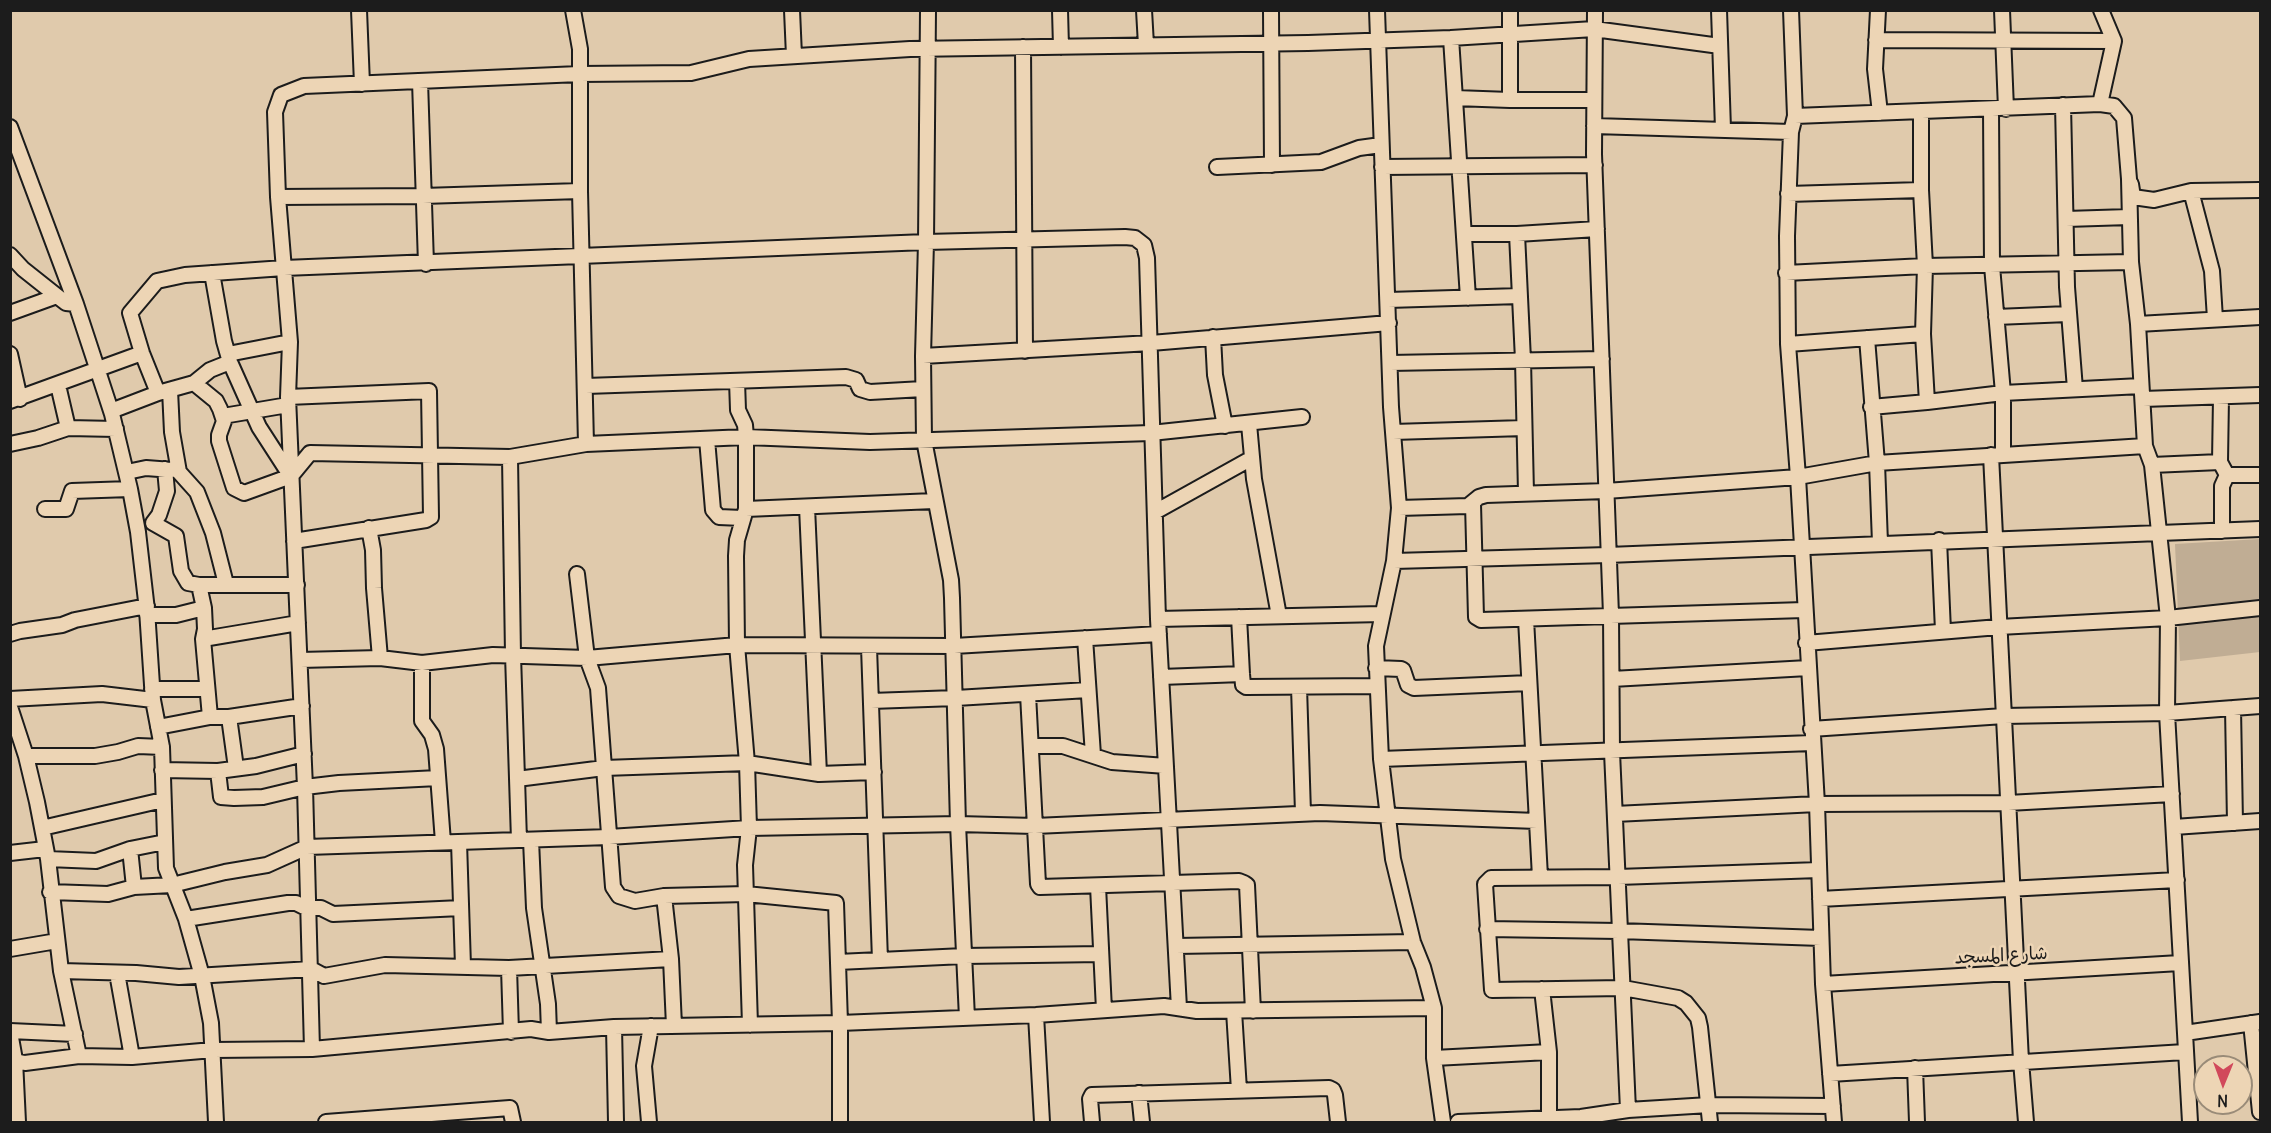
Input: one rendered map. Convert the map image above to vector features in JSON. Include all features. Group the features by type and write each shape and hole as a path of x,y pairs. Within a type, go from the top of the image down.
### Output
{"street":[{"path":"359,10 362,84"},
{"path":"573,10 580,49 580,191 586,444"},
{"path":"792,10 794,56"},
{"path":"928,10 924,440 951,580 958,824 967,1018"},
{"path":"1060,10 1061,46"},
{"path":"1144,10 1146,45"},
{"path":"1271,10 1272,165"},
{"path":"1377,10 1393,432 1399,508 1394,561 1376,646 1381,759 1393,859 1413,942 1423,967 1434,1008 1434,1058 1443,1122"},
{"path":"1510,10 1510,100"},
{"path":"1595,10 1594,165 1611,615 1612,752 1628,1110"},
{"path":"1719,10 1723,129"},
{"path":"1791,10 1795,116 1791,132 1788,194 1786,273 1788,344 1798,477 1816,804 1823,984 1834,1122"},
{"path":"1878,10 1875,69 1880,113"},
{"path":"2002,10 2006,109"},
{"path":"2100,104 2114,41 2101,10"},
{"path":"312,1049 304,754 288,401 290,342 278,197 275,112 281,95 304,86 579,74 691,74 749,59 927,49 1451,38 1594,29 1720,46"},
{"path":"1451,38 1466,234 1468,298"},
{"path":"1876,40 2114,41"},
{"path":"1023,47 1025,351"},
{"path":"420,81 426,264"},
{"path":"1455,98 1594,100"},
{"path":"1795,116 2100,104 2114,106 2124,118 2129,179 2131,262 2138,324 2145,446 2152,465 2168,618 2167,713 2190,1122"},
{"path":"2063,105 2068,314 2075,389"},
{"path":"1991,109 1992,266 2003,393 1997,455 1994,538 2026,1122"},
{"path":"1921,111 1921,190 1925,266 1923,334 1927,402"},
{"path":"1594,126 1791,132"},
{"path":"10,127 76,304 111,411 127,472 137,526 147,611 152,694 162,747 166,868 186,919 202,976 211,1023 216,1122"},
{"path":"1217,167 1328,161 1340,154 1359,148 1381,145"},
{"path":"1382,167 1594,165"},
{"path":"2129,179 2133,197 2140,199 2154,200 2191,191 2260,190"},
{"path":"1788,194 1921,190"},
{"path":"278,197 423,196 580,191"},
{"path":"2191,191 2212,271 2215,319"},
{"path":"2066,219 2129,217"},
{"path":"1466,234 1517,234 1598,229"},
{"path":"1517,234 1526,494"},
{"path":"226,584 213,533 197,492 179,472 164,391 142,353 130,313 157,281 185,275 284,268 926,242 1135,238 1144,245 1147,258 1158,619 1179,1008"},
{"path":"11,255 23,269 66,303 76,304"},
{"path":"1786,273 1925,266 2131,262"},
{"path":"212,273 229,358 252,411 291,476"},
{"path":"10,313 57,296"},
{"path":"1388,300 1520,296"},
{"path":"1996,317 2068,314"},
{"path":"2138,324 2260,317"},
{"path":"923,356 1151,343 1389,323"},
{"path":"1788,344 1923,334"},
{"path":"1213,337 1215,375 1225,426"},
{"path":"1866,338 1877,463 1880,543"},
{"path":"111,411 164,391 194,383 229,358 290,342"},
{"path":"10,354 15,400 142,353"},
{"path":"1390,363 1602,359"},
{"path":"586,386 846,377 856,380 860,389 870,393 923,389"},
{"path":"736,381 738,410 745,425 746,437 744,514 736,548 737,645 747,763 749,828 745,865 750,1025"},
{"path":"194,383 216,401 223,416 219,441 237,491 244,493 291,476 310,453 510,457 586,444 746,437 870,442 1151,433 1302,417"},
{"path":"58,385 68,428"},
{"path":"1871,407 2003,393 2075,389 2221,397 2260,395"},
{"path":"223,416 288,401 429,392 431,517 294,541"},
{"path":"2221,397 2222,531"},
{"path":"1249,423 1252,458 1279,616"},
{"path":"10,444 68,428 116,429"},
{"path":"1393,432 1524,428"},
{"path":"707,439 713,510 719,517 807,507 934,501"},
{"path":"1399,508 1468,506 1481,496 1606,491 1798,477 1877,463 2145,446"},
{"path":"510,457 517,780 543,965 549,1032"},
{"path":"1155,512 1252,458"},
{"path":"2152,465 2223,468 2260,475"},
{"path":"127,472 146,468 179,472"},
{"path":"153,523 159,515 167,490 165,469"},
{"path":"45,509 66,509 72,491 130,489"},
{"path":"1473,504 1476,617 1481,620 1804,610"},
{"path":"807,507 819,774"},
{"path":"137,526 153,523 176,536 180,554 179,562 188,583 297,585"},
{"path":"369,528 374,549 380,658"},
{"path":"1394,561 1801,548 1939,540 2260,529"},
{"path":"1939,540 1943,631"},
{"path":"577,574 587,658 598,688 611,882 616,892 629,900 664,896 746,894 835,902 840,1023 840,1122"},
{"path":"199,585 204,608 203,639 210,717"},
{"path":"10,634 20,630 62,625 75,620 147,611 176,615 204,608"},
{"path":"1806,643 1999,627 2168,618 2260,608"},
{"path":"1158,619 1382,614"},
{"path":"1239,617 1242,674 1245,687 1377,686"},
{"path":"1526,619 1540,877"},
{"path":"203,639 298,623"},
{"path":"300,660 380,658 422,663 493,655 587,658 737,645 954,646 1159,634"},
{"path":"1085,638 1093,755"},
{"path":"869,647 880,960"},
{"path":"422,663 422,721 434,740 443,842"},
{"path":"1376,668 1403,670 1408,685 1414,688 1529,683"},
{"path":"1612,679 1808,668"},
{"path":"1161,677 1242,674"},
{"path":"1299,687 1303,813"},
{"path":"10,699 152,694 206,689"},
{"path":"872,701 1088,690"},
{"path":"1028,694 1038,884 1040,887 1239,881 1244,883 1247,885 1253,1011"},
{"path":"158,727 210,717 229,717 302,706"},
{"path":"1381,759 1612,752 1812,736 2004,716 2167,713 2260,706"},
{"path":"10,707 26,756 42,828 61,971 79,1056"},
{"path":"2233,708 2235,823"},
{"path":"229,717 236,768"},
{"path":"26,756 95,756 138,746 162,747"},
{"path":"1031,746 1063,746 1121,764 1166,766"},
{"path":"162,770 218,771 256,766 304,754"},
{"path":"517,780 604,768 747,763 819,774 874,772"},
{"path":"218,771 221,797 262,797 305,787 438,778"},
{"path":"1615,814 1816,804 2008,803 2172,794"},
{"path":"42,828 163,800"},
{"path":"50,892 108,894 134,887 172,885 225,872 267,865 307,847 609,837 749,828 958,824 1035,826 1303,813 1537,821"},
{"path":"2174,827 2260,821"},
{"path":"10,853 46,854 96,861 130,849 165,842"},
{"path":"459,842 463,966"},
{"path":"130,849 134,887"},
{"path":"1710,1122 1700,1027 1694,1011 1678,998 1623,988 1492,990 1485,884 1488,879 1818,870"},
{"path":"1820,899 2177,880"},
{"path":"1098,886 1104,1010"},
{"path":"664,896 671,959 674,1026"},
{"path":"186,919 288,903 296,903 308,908 321,908 330,914 461,908"},
{"path":"1487,929 1821,938"},
{"path":"10,949 57,941"},
{"path":"1176,946 1413,942"},
{"path":"838,962 964,956 1101,954"},
{"path":"61,971 154,974 167,977 311,969 324,975 385,965 509,968 671,959"},
{"name":"شارع المسجد","path":"1823,984 2180,963"},
{"path":"509,968 511,1032"},
{"path":"117,973 132,1057"},
{"path":"1542,989 1549,1052 1544,1120"},
{"path":"13,1060 25,1063 79,1056 132,1057 213,1050 312,1049 531,1029 549,1032 614,1027 840,1023 1036,1015 1164,1006 1187,1010 1234,1011 1434,1008"},
{"path":"1234,1011 1239,1090"},
{"path":"1036,1015 1042,1122"},
{"path":"2185,1033 2256,1023 2260,1112"},
{"path":"649,1122 644,1066 651,1026"},
{"path":"614,1027 616,1122"},
{"path":"18,1122 10,1032 75,1034"},
{"path":"1434,1058 1549,1052"},
{"path":"1830,1074 2185,1052"},
{"path":"1914,1068 1917,1122"},
{"path":"1092,1122 1090,1099 1092,1095 1329,1088 1335,1095 1338,1122"},
{"path":"1139,1093 1142,1122"},
{"path":"1458,1122 1544,1120 1628,1110 1709,1105 1833,1106"},
{"path":"326,1122 510,1108 513,1122"}],"shaded area":[{"path":"2260,539 2260,652 2180,661 2175,544"}]}
